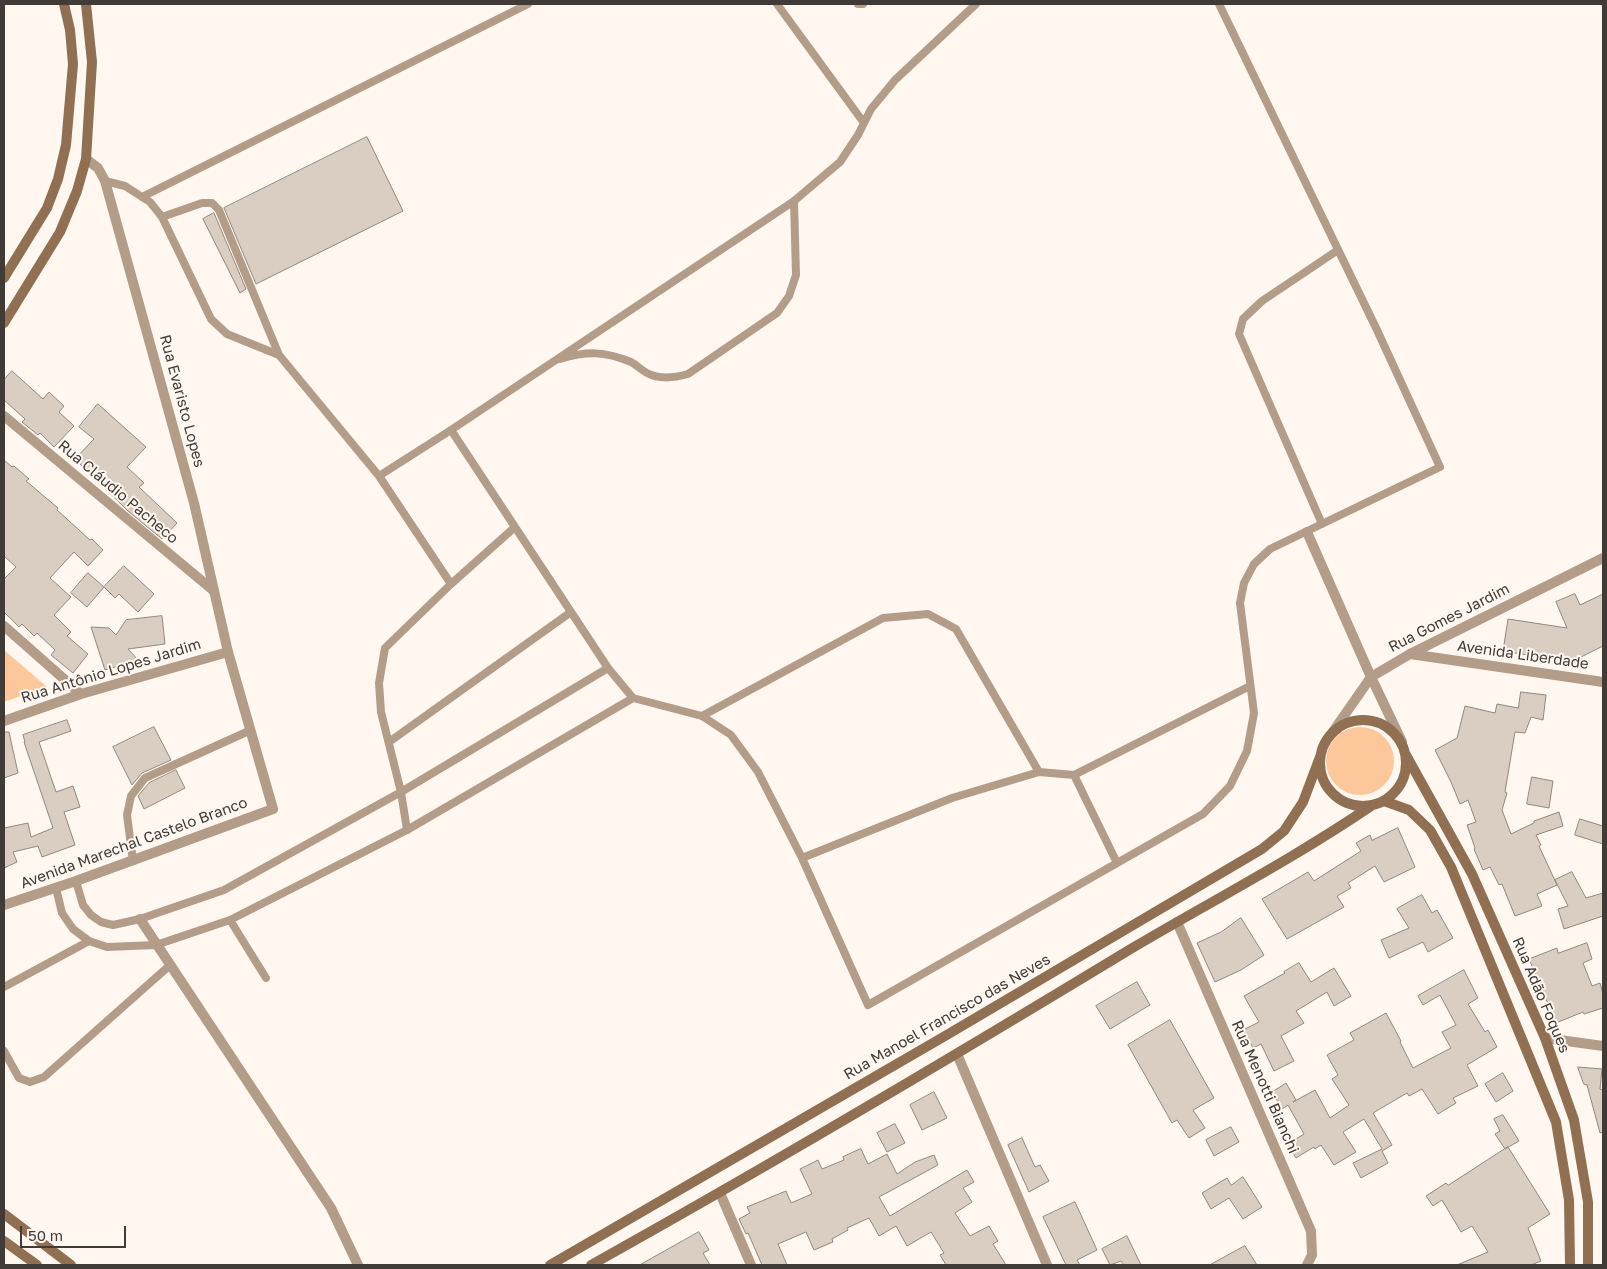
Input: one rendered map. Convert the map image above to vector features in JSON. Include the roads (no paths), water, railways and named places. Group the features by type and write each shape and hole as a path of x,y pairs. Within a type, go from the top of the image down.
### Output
{"main road":[{"path":"4,278 47,208 58,179 66,145 73,64 70,30 64,4"},
{"path":"4,323 60,232 77,191 86,159 92,62 86,4"},
{"path":"591,1265 720,1193 1177,922 1326,836 1371,806 1384,801 1395,793 1403,782 1407,768 1402,742 1393,731 1382,724 1369,720 1355,720 1343,724 1332,733 1324,744 1320,758 1320,771 1325,784 1333,795 1344,802 1358,806 1371,806"},
{"name":"Rua Adão Foques","path":"1406,755 1472,874 1545,1038 1574,1120 1588,1202 1588,1265"},
{"name":"Rua Manoel Francisco das Neves","path":"550,1265 945,1036 1262,849 1284,831 1303,802 1320,758"},
{"path":"1384,801 1409,810 1430,830 1451,867 1556,1122 1569,1200 1570,1265"},
{"path":"4,1214 71,1265"},
{"path":"4,1241 37,1265"}],"street":[{"name":"Rua Evaristo Lopes","path":"86,159 98,168 105,180 194,503 228,652 273,810"},
{"name":"Rua Cláudio Pacheco","path":"4,416 214,591"},
{"path":"1307,532 1402,742"},
{"name":"Rua Gomes Jardim","path":"1332,733 1371,677 1410,654 1603,558"},
{"path":"4,626 81,694"},
{"name":"Rua Antônio Lopes Jardim","path":"4,721 81,694 228,652"},
{"name":"Avenida Liberdade","path":"1410,654 1603,682"},
{"name":"Avenida Marechal Castelo Branco","path":"4,905 273,810"},
{"path":"140,919 331,1208 358,1265"},
{"name":"Rua Menotti Bianchi","path":"1177,922 1311,1231 1312,1255 1307,1265"},
{"path":"1545,1038 1603,1046"},
{"path":"957,1054 1047,1265"},
{"path":"720,1193 752,1265"}],"lane":[{"path":"142,196 528,4"},
{"path":"776,4 864,124"},
{"path":"858,4 863,4"},
{"path":"379,476 794,201 840,162 871,110 895,80 976,4"},
{"path":"451,430 608,668 633,698 702,716 731,735 758,772 802,858 868,1005 1203,814 1230,786 1247,751 1254,713 1240,603 1244,583 1254,564 1270,550 1440,467 1219,4"},
{"path":"105,180 125,186 142,196 150,202 162,217 211,319 218,327 227,334 279,355"},
{"path":"552,361 579,353 607,354 633,363 646,373 660,377 674,378 688,374 777,313 789,296 796,275 794,201"},
{"path":"162,217 202,203 212,203 219,210 279,355 379,476 451,584"},
{"path":"1322,524 1239,334 1243,319 1262,301 1338,250"},
{"path":"407,830 381,712 379,683 385,648 451,584 515,527"},
{"path":"389,742 571,612"},
{"path":"702,716 883,618 928,614 956,629 1039,772"},
{"path":"76,881 83,905 91,915 101,922 113,925 140,919 224,890 400,792 608,668"},
{"path":"802,858 952,798 1039,772 1074,775 1250,686"},
{"path":"56,888 62,913 73,929 89,941 107,947 156,945 230,920 407,830 633,698"},
{"path":"133,860 127,815 131,796 146,778 251,730"},
{"path":"1074,775 1117,863"},
{"path":"230,920 266,978"},
{"path":"4,987 89,941"},
{"path":"4,1051 19,1078 30,1082 44,1077 170,966"}]}
